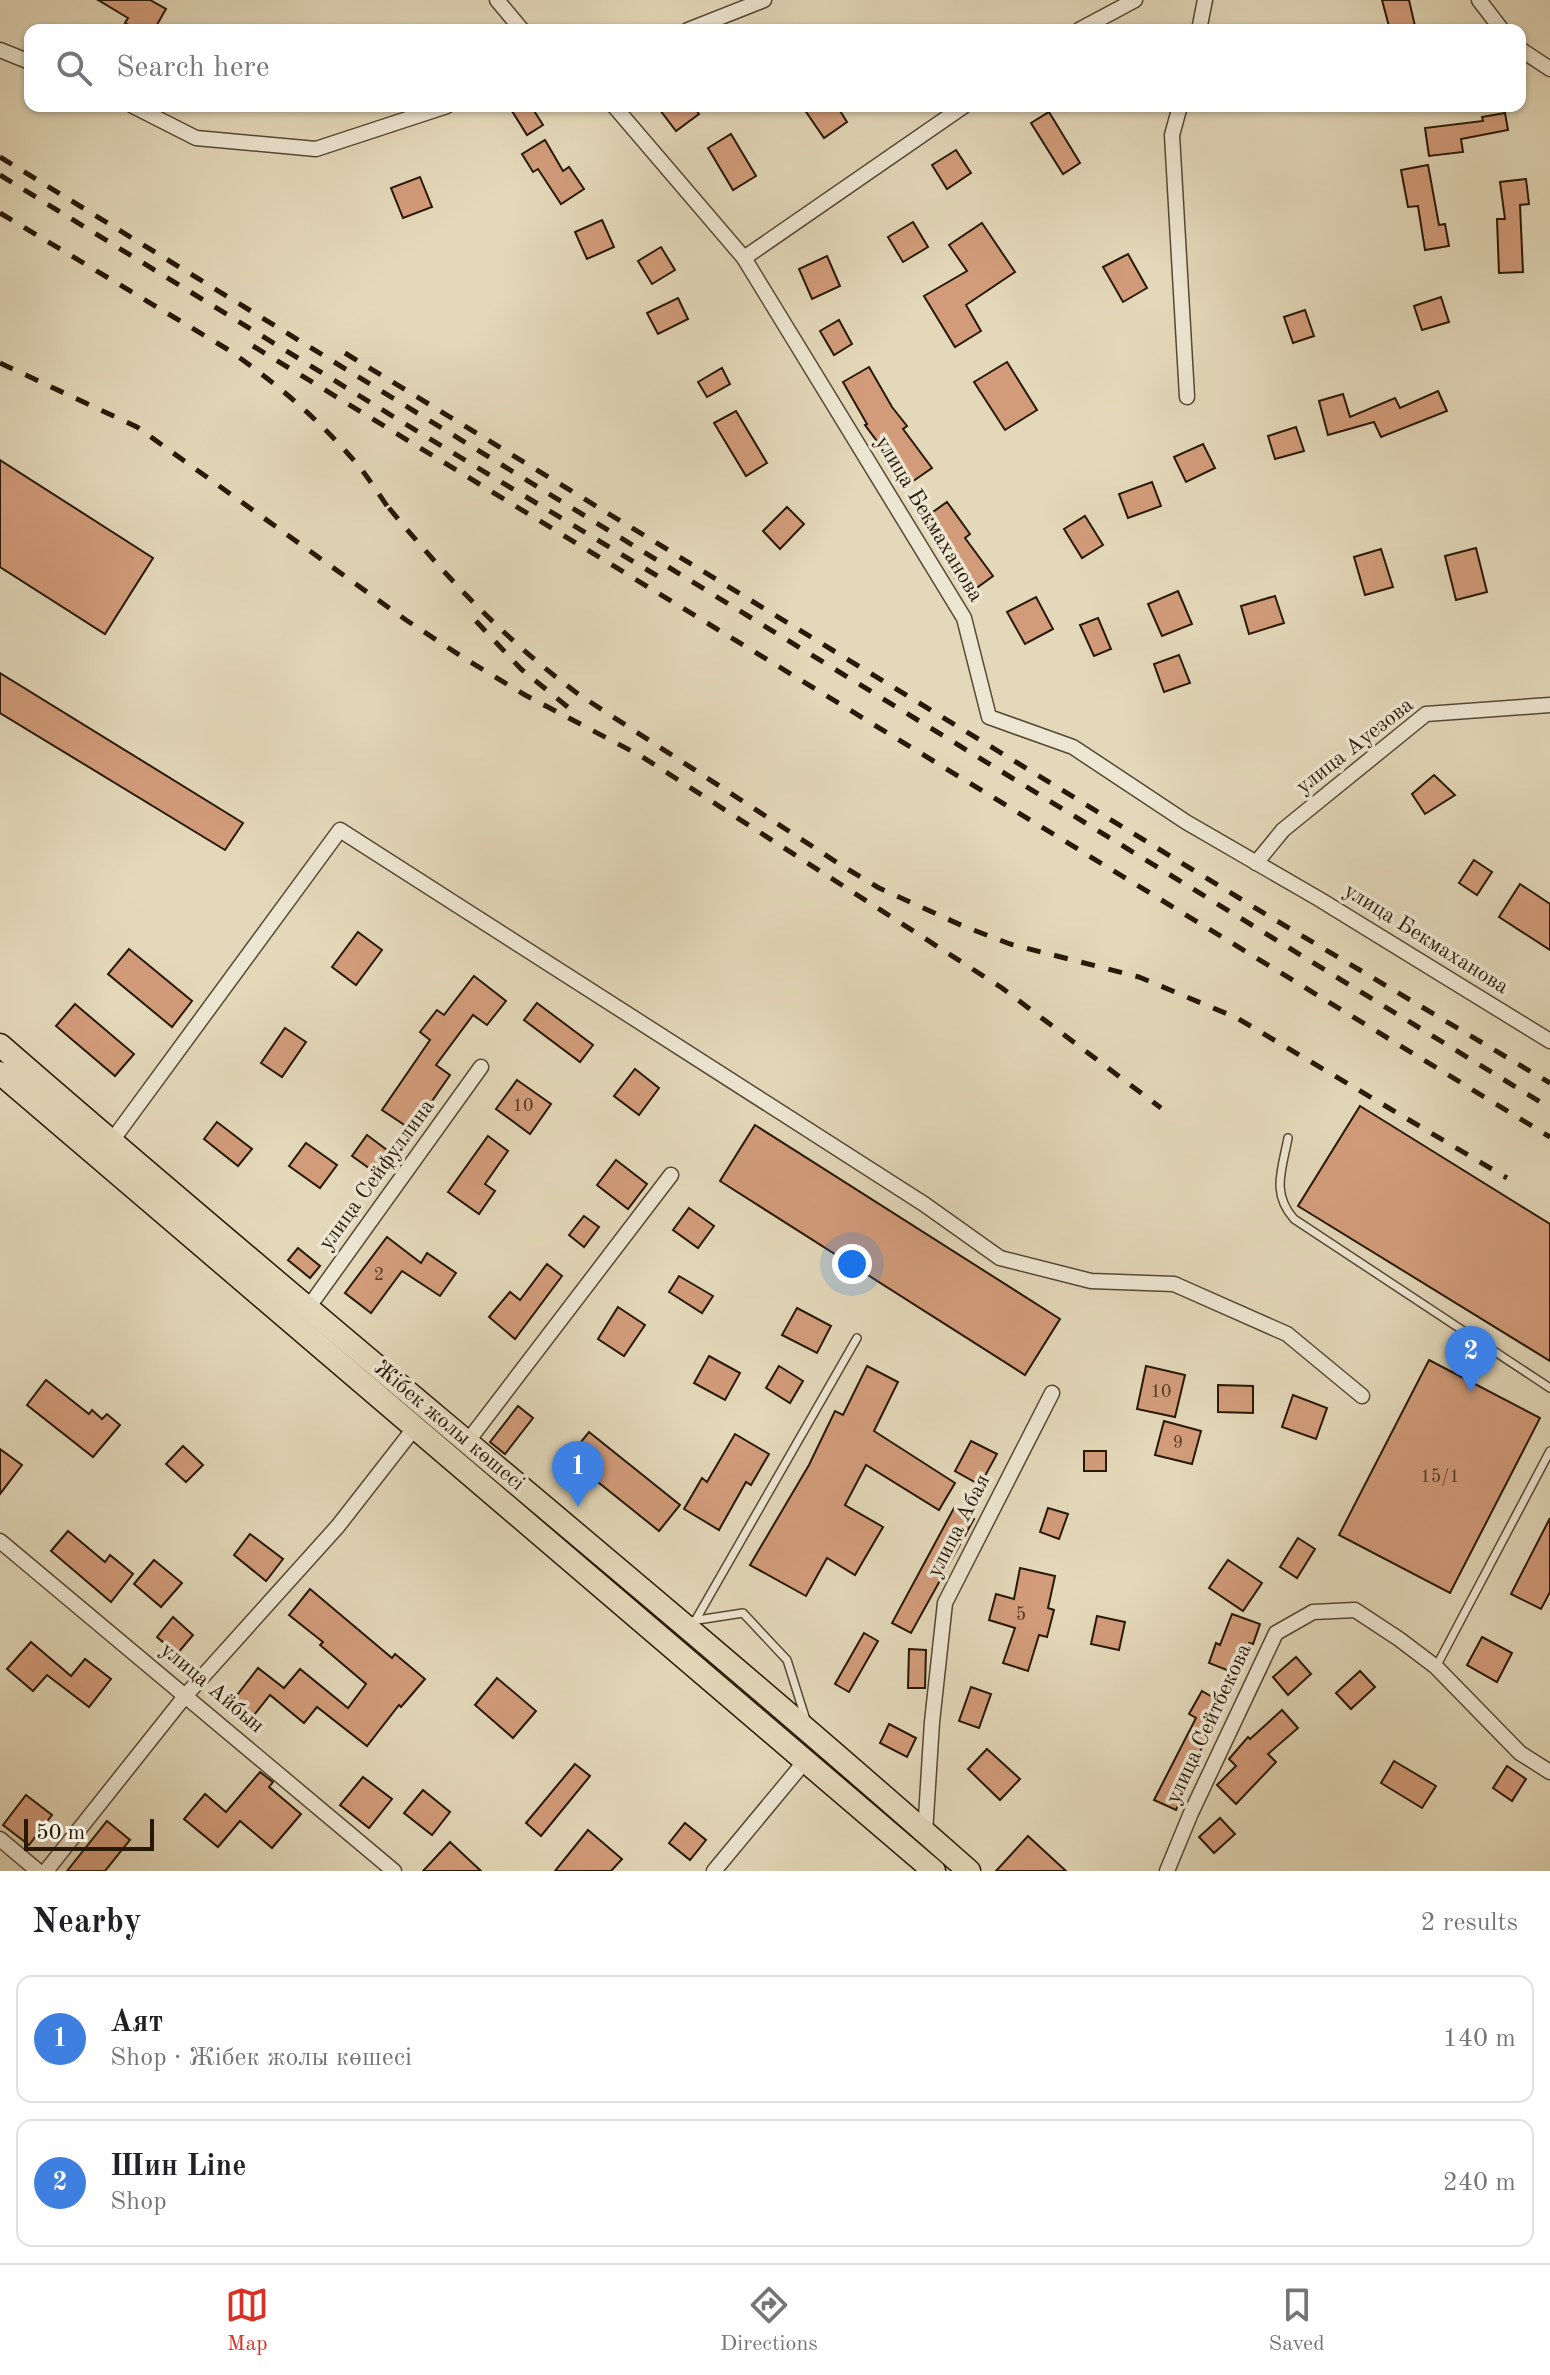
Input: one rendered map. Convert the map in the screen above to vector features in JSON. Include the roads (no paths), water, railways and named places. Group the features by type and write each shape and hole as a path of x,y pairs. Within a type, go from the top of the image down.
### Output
{"main road":[{"name":"Жібек жолы көшесі","path":"0,1045 308,1308 687,1622 969,1871"},
{"name":"Жібек жолы көшесі","path":"0,1073 934,1871"}],"street":[{"path":"497,0 517,24"},
{"path":"703,24 764,0"},
{"path":"1090,24 1135,0"},
{"path":"1200,24 1205,0"},
{"path":"1479,0 1497,24"},
{"path":"0,50 24,60"},
{"path":"1526,53 1550,69"},
{"path":"145,112 196,138 316,149 429,112"},
{"name":"улица Бекмаханова","path":"619,112 744,258 964,618 989,717 1073,747 1186,822 1550,1041"},
{"path":"744,258 955,112"},
{"path":"1178,112 1172,135 1187,397"},
{"name":"улица Ауезова","path":"1256,863 1283,830 1426,714 1550,705"},
{"path":"111,1142 340,830 924,1204 1000,1258 1091,1281 1174,1284 1287,1334 1362,1396"},
{"name":"улица Сейфуллина","path":"308,1308 481,1067"},
{"path":"468,1441 671,1175"},
{"name":"улица Абая","path":"925,1833 932,1722 945,1603 1052,1393"},
{"path":"46,1871 186,1695 338,1526 416,1426"},
{"name":"улица Айбын","path":"0,1541 394,1871"},
{"name":"улица Сейтбекова","path":"1167,1871 1276,1633 1313,1612 1355,1610 1436,1667 1520,1753 1550,1772"},
{"path":"714,1871 806,1760"},
{"path":"0,1839 38,1871"}],"lane":[{"path":"1288,1138 1279,1192 1285,1209 1294,1219 1550,1388"},
{"path":"687,1622 857,1338"},
{"path":"1436,1667 1550,1451"},
{"path":"687,1622 743,1613 787,1660 809,1729"}],"railway":[{"path":"0,157 1550,1108"},
{"path":"0,175 669,583"},
{"path":"0,213 227,349 260,373 336,441 362,470 395,517"},
{"path":"253,346 1550,1137"},
{"path":"345,353 1267,915 1550,1083"},
{"path":"0,363 137,427 406,620 467,660 525,695 641,756 1002,988 1161,1108"},
{"path":"389,508 479,608 528,654 581,696 879,888 1010,944 1139,977 1237,1018 1507,1178"},
{"path":"476,621 521,669 569,708"}],"place":[{"name":"Шин Line","path":"1471,1392"},
{"name":"Аят","path":"578,1507"}]}
